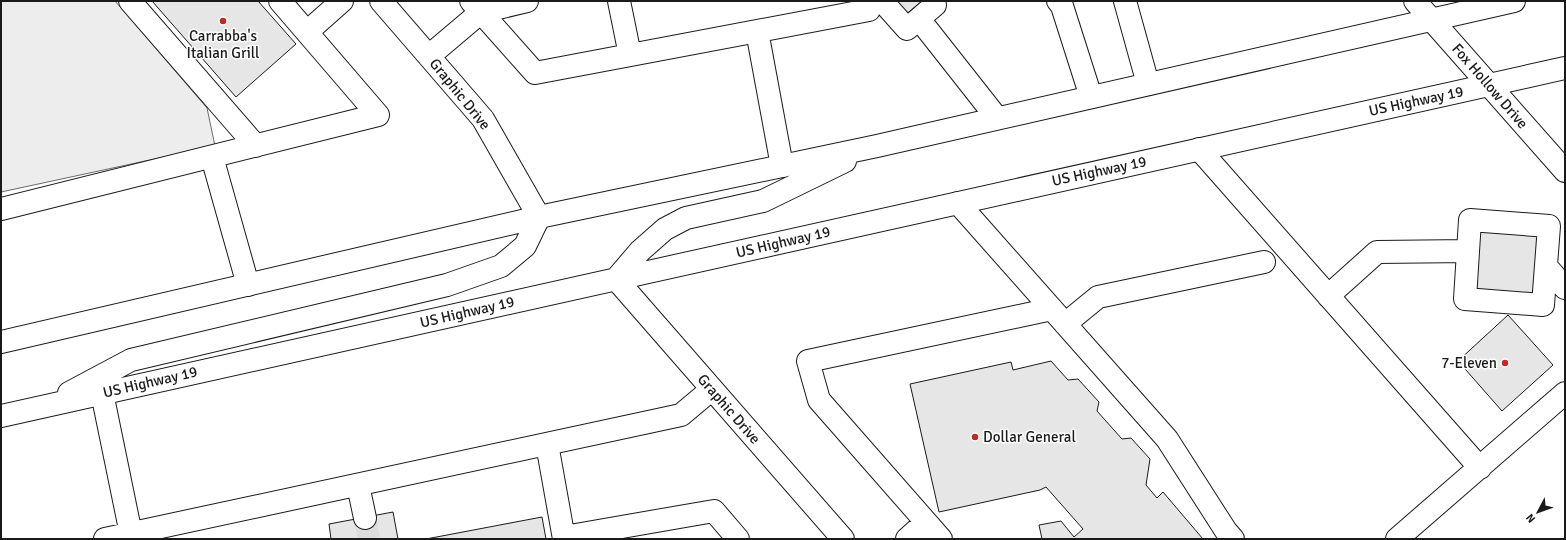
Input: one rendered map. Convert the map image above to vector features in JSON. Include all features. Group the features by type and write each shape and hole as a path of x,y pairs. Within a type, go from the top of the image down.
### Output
{"main road":[{"path":"130,1 256,146"},
{"path":"1,209 378,115 280,1"},
{"path":"307,32 342,1"},
{"name":"Graphic Drive","path":"381,1 483,119 539,217"},
{"path":"429,56 476,6 527,1"},
{"path":"619,1 630,55"},
{"path":"1058,1 1062,6 1091,97"},
{"path":"1126,1 1148,84"},
{"name":"Fox Hollow Drive","path":"1415,1 1565,171"},
{"path":"1,342 539,217 877,146 1514,1"},
{"path":"476,6 535,73 757,31 876,5 907,29 927,12 997,118"},
{"path":"757,31 782,166"},
{"name":"US Highway 19","path":"1,416 1565,68"},
{"path":"616,279 640,251 665,229 686,218 763,201 877,146"},
{"path":"1199,149 1480,468"},
{"path":"212,157 248,285"},
{"path":"958,203 1167,438 1222,525 1233,539"},
{"path":"44,406 131,360 447,285 501,266 524,246 539,217"},
{"path":"1470,220 1549,226 1543,305 1465,299 1468,251 1470,220"},
{"path":"1328,296 1377,252 1468,251"},
{"path":"941,539 819,400 808,361 1059,316 1098,297 1264,262"},
{"path":"1546,266 1565,288"},
{"name":"Graphic Drive","path":"616,279 843,539"},
{"path":"105,539 131,536 681,414 712,389"},
{"path":"102,393 131,536"},
{"path":"1397,539 1565,393"},
{"path":"547,444 564,538 714,511 738,539"},
{"path":"358,485 365,518"},
{"path":"907,539 926,522"}],"shaded area":[{"path":"1,1 115,1 207,108 215,146 1,192"}],"building":[{"path":"152,1 258,1 296,44 236,97"},
{"path":"891,1 922,1 904,16"},
{"path":"1479,231 1538,235 1535,294 1476,291"},
{"name":"7-Eleven","path":"1508,315 1553,365 1502,411 1458,361"},
{"path":"1051,361 1068,380 1078,379 1099,402 1097,411 1122,439 1131,438 1150,459 1146,485 1157,498 1163,492 1203,539 1042,539 1039,525 1061,521 1074,537 1083,529 1046,487 1040,490 939,512 910,384 1011,362 1013,370"},
{"path":"393,512 398,539 331,539 329,524"},
{"path":"542,517 546,539 426,539"}],"tunnel":[{"path":"365,518 369,539"}],"place":[{"name":"Carrabba's Italian Grill","path":"223,21"},
{"name":"7-Eleven","path":"1505,363"},
{"name":"Dollar General","path":"975,437"}]}
